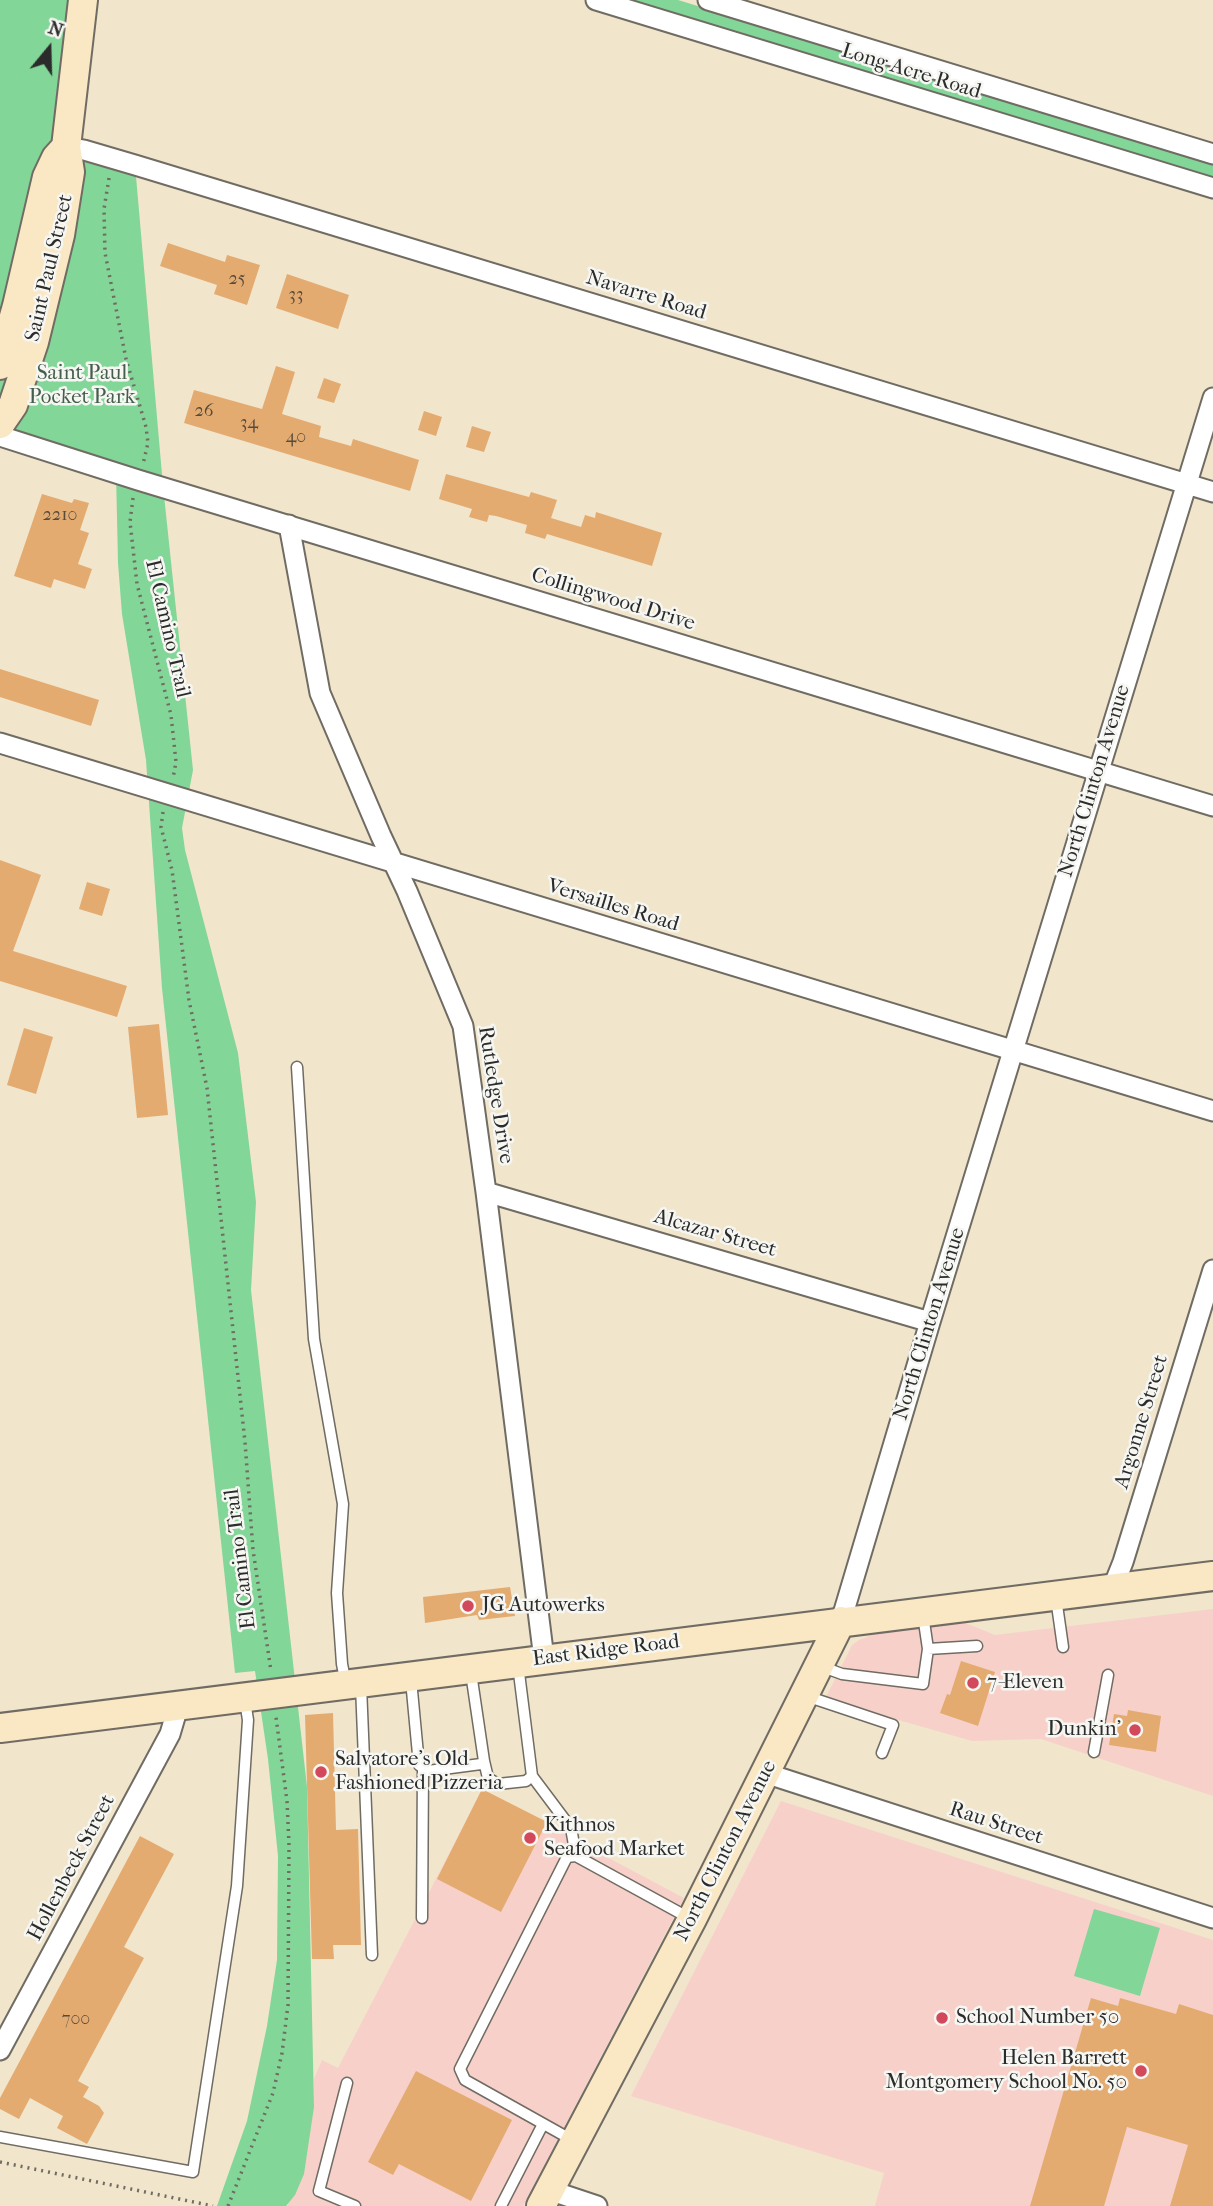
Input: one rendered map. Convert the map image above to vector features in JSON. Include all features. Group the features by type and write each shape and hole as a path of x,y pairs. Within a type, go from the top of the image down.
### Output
{"main road":[{"name":"Saint Paul Street","path":"0,424 13,405 52,272 70,172 66,147 83,0"},
{"name":"Saint Paul Street","path":"0,365 17,306 47,177 56,158 66,147"},
{"name":"East Ridge Road","path":"0,1728 1213,1576"},
{"name":"North Clinton Avenue","path":"545,2198 692,1919 806,1696 841,1621"}],"street":[{"name":"Long Acre Road","path":"596,0 623,4 1213,188"},
{"name":"Long Acre Road","path":"708,0 1213,154"},
{"name":"Navarre Road","path":"66,147 149,169 1213,492"},
{"name":"North Clinton Avenue","path":"841,1621 1213,398"},
{"name":"Collingwood Drive","path":"0,436 1213,806"},
{"name":"Rutledge Drive","path":"289,524 320,693 463,1026 486,1192 531,1661"},
{"name":"Versailles Road","path":"0,743 1213,1111"},
{"name":"Alcazar Street","path":"486,1192 930,1322"},
{"name":"Argonne Street","path":"1113,1587 1213,1269"},
{"name":"Hollenbeck Street","path":"0,2050 170,1734 174,1722 174,1706"},
{"name":"Rau Street","path":"765,1773 1213,1918"},
{"path":"545,2198 597,2206"}],"lane":[{"path":"298,1067 314,1339 343,1504 337,1593 353,1683 372,1955"},
{"path":"1056,1594 1063,1647"},
{"path":"820,1666 842,1674 923,1684 928,1649 923,1611"},
{"path":"928,1649 977,1646"},
{"path":"531,1661 532,1776 572,1828 576,1856"},
{"path":"471,1669 488,1779 498,1784 526,1782 532,1776"},
{"path":"1094,1752 1108,1675"},
{"path":"411,1676 419,1765 428,1772 484,1761"},
{"path":"806,1696 893,1725 883,1753"},
{"path":"0,2137 193,2172 237,1886 248,1720 244,1697"},
{"path":"422,1918 423,1769"},
{"path":"575,2141 465,2080 460,2069 567,1857 576,1856 692,1919"},
{"path":"347,2083 319,2191 355,2206"},
{"path":"501,2206 543,2123"}],"path":[{"name":"El Camino Trail","path":"109,178 103,216 105,253 126,359 148,436 130,522 140,603 164,686 173,729 176,762 161,827 172,870 189,1000 207,1088 245,1442 253,1550 271,1673"},
{"path":"228,2206 273,2093 288,2005 289,1845 287,1801 275,1710"},
{"path":"0,2162 213,2206"}],"shaded area":[{"path":"1213,1609 1213,1796 1041,1739 972,1741 825,1699 852,1645 877,1633 963,1622 995,1635"},
{"path":"482,1790 558,1828 586,1846 684,1898 523,2206 286,2206 314,2107 314,2079 322,2060 338,2068"},
{"name":"School Number 50","path":"781,1801 1213,1940 1213,2206 875,2206 884,2173 631,2096"}],"green space":[{"name":"Saint Paul Pocket Park","path":"0,0 83,0 66,147 135,165 163,486 193,770 182,828 185,850 238,1053 256,1202 251,1290 307,1787 314,2107 304,2174 295,2195 286,2206 217,2206 247,2121 267,2026 277,1960 278,1856 255,1671 235,1673 162,988 146,760 122,614 116,472 0,436"},
{"path":"635,0 678,0 1213,163 1213,179 638,5"},
{"path":"1094,1909 1160,1928 1140,1996 1074,1976"}],"building":[{"path":"168,243 225,262 227,255 260,265 247,305 214,294 217,285 160,266"},
{"path":"287,274 349,295 338,329 276,308"},
{"path":"276,366 295,372 282,414 321,426 319,437 351,446 353,439 419,460 410,491 184,423 194,390 262,409"},
{"path":"324,378 341,384 334,403 317,398"},
{"path":"424,411 442,417 436,436 418,430"},
{"path":"472,426 491,432 484,452 466,447"},
{"path":"446,474 529,497 531,492 557,500 551,518 581,527 585,515 595,518 596,512 662,533 652,566 547,534 545,539 525,533 527,525 496,516 489,515 487,522 469,517 472,509 439,499"},
{"path":"42,494 72,503 74,499 89,503 80,530 89,533 78,564 92,569 85,589 54,579 51,588 14,576"},
{"path":"0,669 99,700 91,726 0,697"},
{"path":"0,860 41,875 13,951 127,986 117,1017 0,981"},
{"path":"87,882 110,889 102,916 79,909"},
{"path":"159,1024 168,1115 137,1118 128,1027"},
{"path":"24,1028 53,1037 36,1094 7,1085"},
{"name":"JG Autowerks","path":"510,1587 515,1616 479,1620 477,1615 425,1623 423,1597"},
{"name":"7-Eleven","path":"961,1661 995,1672 978,1726 940,1713 947,1694 950,1695"},
{"name":"Dunkin'","path":"1128,1710 1161,1716 1156,1752 1109,1745 1114,1714 1127,1716"},
{"path":"333,1713 336,1830 358,1829 361,1945 333,1945 334,1959 312,1959 305,1715"},
{"path":"482,1789 547,1822 501,1912 437,1879"},
{"path":"140,1836 174,1854 124,1947 144,1958 78,2081 89,2087 83,2097 99,2106 104,2113 87,2144 57,2128 63,2116 30,2098 19,2119 0,2109 0,2098"},
{"name":"Helen Barrett Montgomery School No. 50","path":"1091,1998 1118,2006 1120,1998 1176,2014 1179,2004 1213,2015 1213,2206 1170,2206 1188,2145 1127,2127 1104,2206 1030,2206"},
{"path":"416,2071 512,2120 471,2201 399,2164 393,2175 368,2162"}],"place":[{"name":"JG Autowerks","path":"468,1606"},
{"name":"7-Eleven","path":"973,1683"},
{"name":"Dunkin'","path":"1135,1730"},
{"name":"Salvatore's Old Fashioned Pizzeria","path":"321,1772"},
{"name":"Kithnos Seafood Market","path":"530,1838"},
{"name":"School Number 50","path":"942,2018"},
{"name":"Helen Barrett Montgomery School No. 50","path":"1141,2071"}]}
